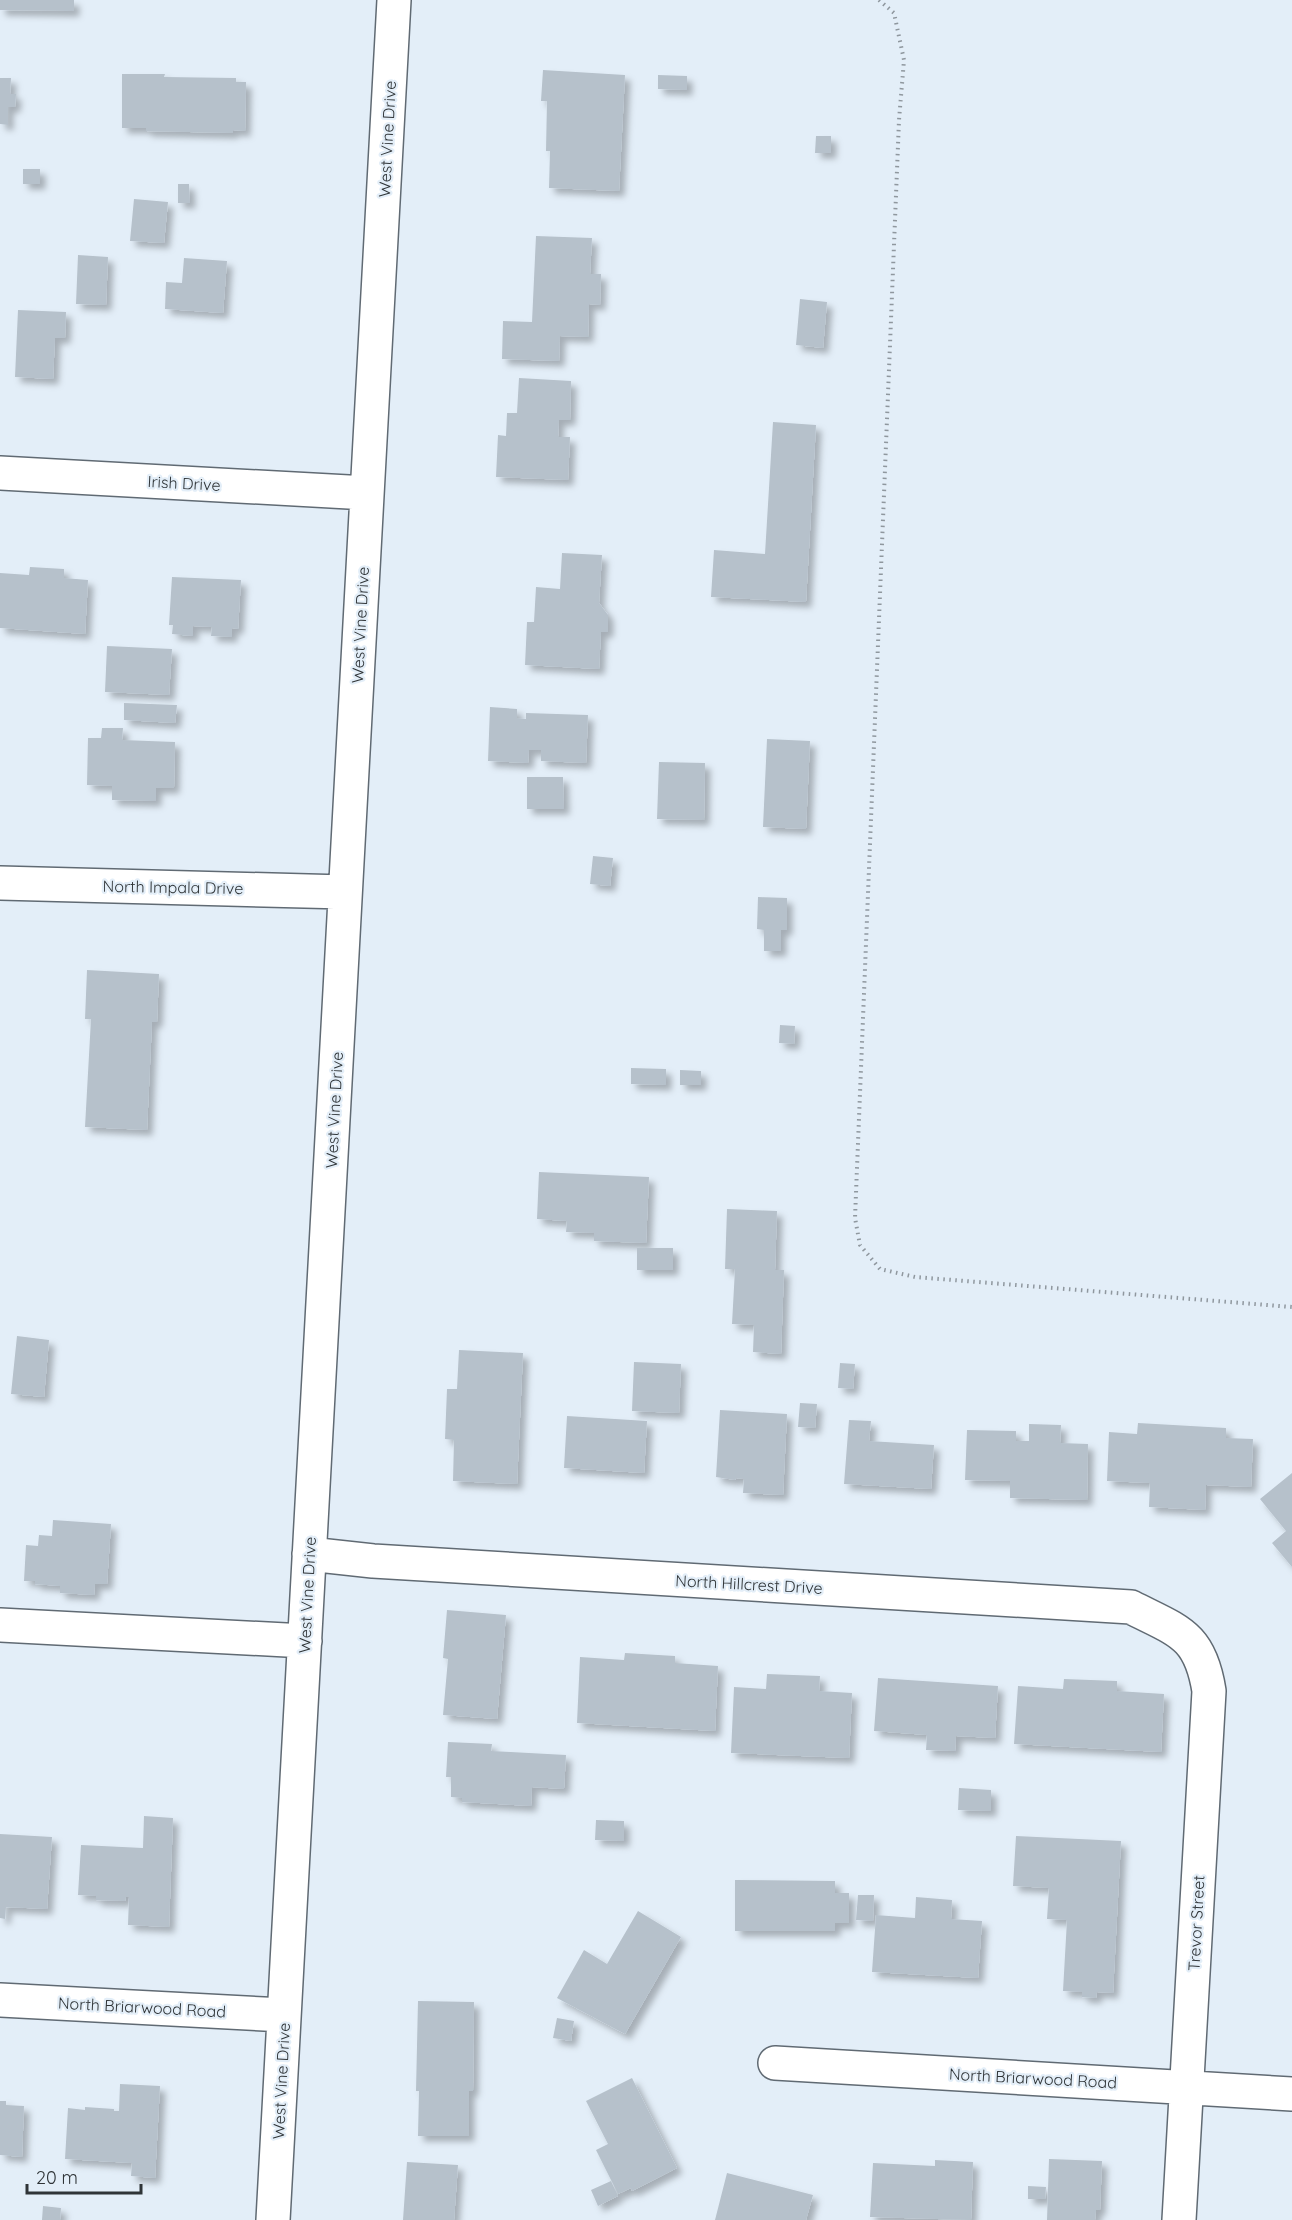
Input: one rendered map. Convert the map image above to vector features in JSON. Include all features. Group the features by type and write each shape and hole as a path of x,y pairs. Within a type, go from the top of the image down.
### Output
{"street":[{"name":"West Vine Drive","path":"273,2220 394,0"},
{"name":"Irish Drive","path":"0,473 367,493"},
{"name":"North Impala Drive","path":"0,882 345,892"},
{"name":"North Hillcrest Drive","path":"309,1554 373,1561 1131,1607 1183,1634"},
{"path":"0,1625 305,1641"},
{"name":"Trevor Street","path":"1179,2220 1209,1691 1200,1657 1183,1634"},
{"name":"North Briarwood Road","path":"0,2000 284,2015"},
{"name":"North Briarwood Road","path":"775,2063 1292,2094"}],"path":[{"path":"879,0 894,13 904,60 898,132 855,1206 860,1245 880,1269 915,1277 1292,1307"}],"building":[{"path":"0,0 74,0 74,11 0,10"},
{"path":"543,70 625,75 619,191 549,188 550,151 546,151 547,101 541,101"},
{"path":"122,74 236,78 236,82 246,82 245,131 233,130 233,133 146,131 146,128 122,128"},
{"path":"658,75 687,76 687,90 658,89"},
{"path":"0,78 11,78 10,94 16,94 15,107 8,107 8,125 0,124"},
{"path":"816,136 831,136 831,153 815,153"},
{"path":"23,169 40,169 40,184 23,184"},
{"path":"178,184 189,184 190,203 178,203"},
{"path":"134,199 168,202 164,243 130,241"},
{"path":"536,236 592,238 590,274 601,274 600,305 589,304 588,337 560,336 559,361 502,359 503,321 532,322"},
{"path":"78,255 108,257 106,305 76,304"},
{"path":"184,258 227,261 223,313 165,309 166,282 182,283"},
{"path":"800,299 827,302 823,348 796,345"},
{"path":"18,310 66,312 65,338 55,338 53,379 15,377"},
{"path":"519,378 571,381 570,420 559,420 558,437 570,437 568,480 496,477 498,435 506,436 507,413 517,413"},
{"path":"773,422 816,425 806,602 711,597 714,550 765,554"},
{"path":"562,553 602,555 599,603 608,615 608,632 601,632 599,669 525,665 527,622 534,622 536,587 560,589"},
{"path":"30,567 64,569 64,578 88,580 85,634 0,628 0,573 29,575"},
{"path":"172,577 241,580 238,629 232,628 232,637 211,636 212,627 193,626 193,636 172,634 173,625 169,625"},
{"path":"107,646 172,649 169,695 105,692"},
{"path":"124,703 177,705 175,723 124,720"},
{"path":"490,707 517,709 517,718 526,719 526,713 588,715 586,763 541,761 541,750 529,750 528,763 488,761"},
{"path":"102,728 123,728 122,740 175,742 174,788 156,788 156,801 112,800 112,786 87,785 88,738 101,738"},
{"path":"767,739 810,741 806,829 763,827"},
{"path":"659,762 705,763 704,820 657,819"},
{"path":"527,777 563,777 564,809 527,809"},
{"path":"593,856 613,858 610,886 590,884"},
{"path":"758,897 787,898 787,930 781,930 781,951 764,951 764,930 757,929"},
{"path":"87,970 159,974 157,1022 152,1022 147,1130 85,1127 91,1019 85,1019"},
{"path":"780,1025 795,1026 794,1044 779,1043"},
{"path":"631,1068 666,1069 666,1085 631,1084"},
{"path":"680,1070 701,1071 701,1085 680,1085"},
{"path":"539,1172 649,1177 646,1243 594,1241 594,1233 566,1232 567,1221 537,1219"},
{"path":"727,1209 777,1211 775,1270 784,1270 781,1354 753,1352 754,1325 732,1324 735,1269 725,1269"},
{"path":"637,1248 673,1248 673,1270 637,1270"},
{"path":"17,1336 49,1340 44,1397 11,1394"},
{"path":"459,1350 523,1353 517,1484 453,1481 454,1440 445,1439 447,1389 457,1389"},
{"path":"634,1362 681,1364 679,1413 632,1411"},
{"path":"840,1363 855,1364 853,1389 838,1388"},
{"path":"800,1403 817,1404 815,1428 798,1427"},
{"path":"720,1410 787,1414 783,1495 743,1493 744,1479 716,1477"},
{"path":"567,1416 647,1421 644,1473 564,1468"},
{"path":"849,1420 871,1421 869,1441 934,1445 931,1489 844,1484"},
{"path":"1138,1423 1226,1428 1226,1438 1253,1439 1251,1487 1206,1485 1205,1510 1149,1507 1150,1483 1107,1481 1109,1432 1137,1434"},
{"path":"1029,1424 1061,1425 1060,1443 1088,1444 1087,1500 1010,1498 1010,1481 965,1480 967,1430 1016,1431 1016,1441 1029,1441"},
{"path":"1292,1473 1292,1567 1272,1543 1286,1531 1260,1499"},
{"path":"53,1520 111,1524 107,1584 95,1584 94,1595 60,1593 60,1586 24,1581 26,1545 38,1546 39,1535 52,1536"},
{"path":"447,1610 506,1615 497,1719 443,1715 448,1659 443,1658"},
{"path":"625,1653 675,1656 675,1663 718,1666 715,1731 577,1723 580,1657 624,1660"},
{"path":"767,1674 820,1676 819,1691 852,1693 849,1758 731,1753 734,1687 766,1689"},
{"path":"878,1678 998,1686 995,1738 956,1736 955,1751 926,1750 927,1735 874,1731"},
{"path":"1064,1679 1117,1681 1117,1691 1164,1694 1161,1752 1014,1744 1018,1686 1063,1689"},
{"path":"448,1742 492,1744 491,1751 566,1755 564,1789 532,1787 531,1806 462,1802 462,1798 451,1797 451,1777 446,1777"},
{"path":"959,1788 991,1790 991,1811 958,1810"},
{"path":"144,1816 173,1818 169,1927 128,1925 129,1897 126,1897 125,1901 96,1900 96,1896 78,1895 81,1845 143,1848"},
{"path":"596,1820 624,1821 624,1841 595,1840"},
{"path":"0,1834 52,1837 47,1909 6,1907 5,1919 0,1918"},
{"path":"1016,1836 1121,1841 1113,1993 1097,1992 1096,1998 1082,1997 1082,1992 1063,1991 1067,1920 1047,1919 1049,1888 1013,1886"},
{"path":"735,1880 835,1881 835,1893 849,1893 849,1923 835,1923 835,1931 735,1931"},
{"path":"858,1895 874,1895 873,1921 856,1920"},
{"path":"916,1897 952,1900 951,1919 982,1921 978,1978 872,1972 876,1915 915,1918"},
{"path":"638,1911 681,1937 625,2034 557,1998 584,1950 607,1964"},
{"path":"418,2001 474,2002 473,2091 469,2091 469,2136 418,2136 419,2091 416,2091"},
{"path":"557,2018 574,2021 571,2041 553,2038"},
{"path":"632,2078 677,2168 632,2191 631,2188 618,2194 596,2150 608,2144 586,2101"},
{"path":"120,2084 160,2086 155,2178 131,2176 132,2163 65,2159 68,2108 85,2110 85,2107 119,2111"},
{"path":"0,2101 6,2101 6,2105 24,2106 22,2157 0,2155"},
{"path":"1049,2159 1102,2161 1100,2210 1096,2210 1095,2220 1047,2220"},
{"path":"935,2160 973,2162 971,2220 870,2217 873,2163 935,2166"},
{"path":"407,2162 458,2165 454,2220 403,2220"},
{"path":"727,2173 813,2195 806,2220 715,2220"},
{"path":"611,2181 618,2196 598,2206 591,2190"},
{"path":"1028,2186 1046,2187 1045,2199 1028,2199"},
{"path":"43,2206 61,2208 60,2220 42,2220"}]}
